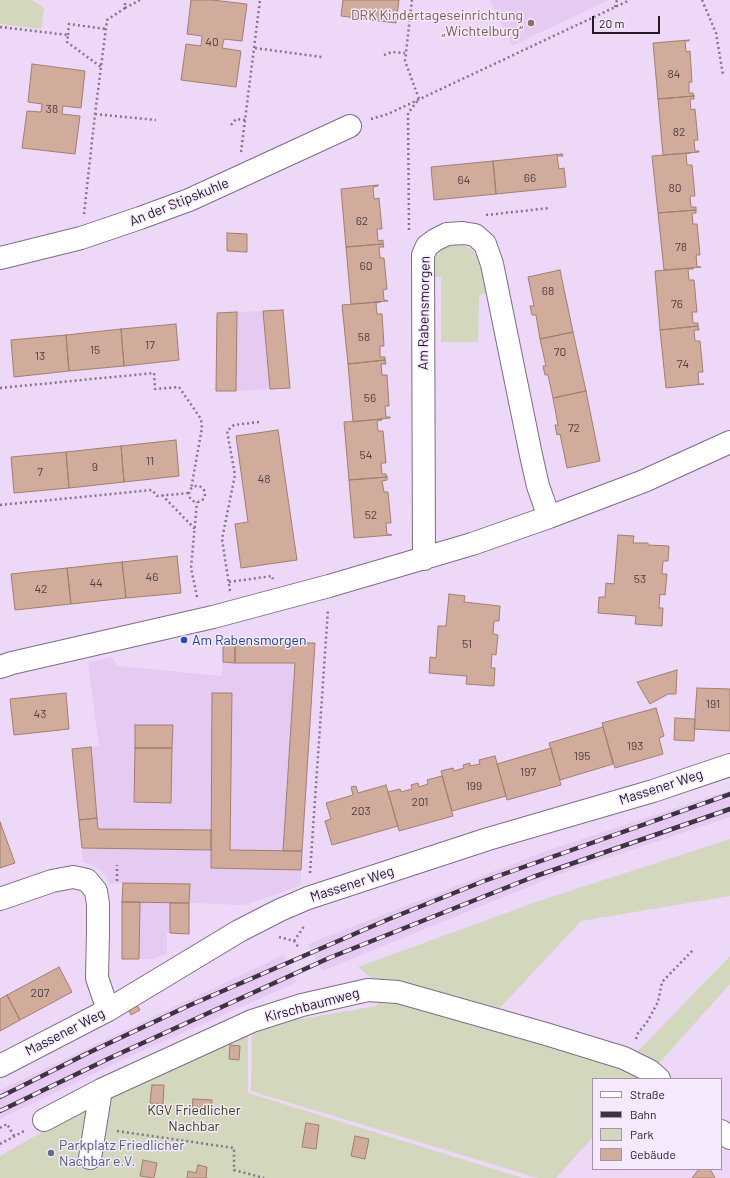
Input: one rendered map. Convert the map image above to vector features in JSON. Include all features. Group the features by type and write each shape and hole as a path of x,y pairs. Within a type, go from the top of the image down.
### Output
{"street":[{"name":"An der Stipskuhle","path":"0,258 81,238 189,200 350,126"},
{"name":"Am Rabensmorgen","path":"424,559 423,255 426,246 448,234 463,233 475,235 485,244 492,264 535,474 549,517"},
{"path":"0,667 213,617 424,559 549,517 644,481 730,442"},
{"name":"Massener Weg","path":"0,1066 108,1010 238,931 308,898 488,839 654,791 730,765"},
{"path":"0,899 52,881 73,877 87,880 96,891 98,904 97,978 108,1010"},
{"name":"Kirschbaumweg","path":"44,1120 101,1090 252,1021 302,1005 368,990 398,992 546,1034 624,1058 655,1075"},
{"path":"90,1158 101,1090"}],"path":[{"path":"125,0 125,8"},
{"path":"81,238 107,20 140,0"},
{"path":"237,178 260,0"},
{"path":"412,0 405,61 419,99"},
{"path":"615,7 617,0"},
{"path":"350,126 388,114 630,0"},
{"path":"702,0 716,33 723,75"},
{"path":"101,67 67,42 69,24 106,29"},
{"path":"0,27 68,35"},
{"path":"255,48 322,57"},
{"path":"384,55 392,52 405,53"},
{"path":"409,230 408,113 419,99"},
{"path":"95,114 156,120"},
{"path":"231,125 236,119 245,120"},
{"path":"486,215 550,208"},
{"path":"0,388 154,373 155,389 179,387 201,419 202,428 189,493 191,500 198,502"},
{"path":"231,597 222,540 235,475 227,431 234,425 259,422"},
{"path":"191,489 198,487 204,491 203,498 198,502 191,568 197,598"},
{"path":"0,505 152,490 157,496 189,493"},
{"path":"162,495 195,529"},
{"path":"229,582 272,576 273,581"},
{"path":"310,880 329,586"},
{"path":"117,866 117,883"},
{"path":"294,940 300,934"},
{"path":"278,936 294,940 299,948"},
{"path":"624,1058 658,1002 662,982 694,950"},
{"path":"0,1128 7,1124 14,1136 0,1144"},
{"path":"95,1128 234,1148 234,1170 264,1178"}],"shaded area":[{"name":"DRK Kindertageseinrichtung „Wichtelburg“","path":"490,0 609,0 512,46"},
{"path":"283,310 290,388 216,391 217,313"},
{"path":"223,642 315,643 301,885 243,905 190,903 189,934 167,933 167,954 153,959 122,959 123,883 110,884 106,876 97,868 83,862 72,749 99,745 88,663 112,657 118,666 222,676"},
{"path":"730,790 730,817 560,874 322,971 308,944 546,851"},
{"path":"283,955 297,982 131,1056 0,1119 0,1090"}],"green space":[{"path":"0,0 32,0 44,8 41,29 0,24"},
{"path":"457,244 470,248 474,252 477,257 488,293 479,295 478,342 441,342 441,277 431,277 430,271 434,257 440,249"},
{"path":"730,839 730,896 581,921 500,1008 638,1051 730,956 730,984 646,1078 592,1078 592,1138 556,1178 538,1178 251,1091 252,1030 306,1018 377,1006 380,985 358,967 536,902"},
{"name":"KGV Friedlicher Nachbar","path":"248,1030 248,1093 523,1178 0,1178 0,1156 128,1083"}],"building":[{"path":"191,0 212,0 247,4 242,41 224,39 222,48 241,51 236,87 181,80 186,44 201,46 202,36 187,34"},
{"path":"343,0 399,0 396,23 341,16"},
{"path":"689,40 685,41 686,52 690,51 692,82 689,82 689,93 693,93 694,96 658,99 653,43"},
{"path":"32,64 85,71 81,108 63,106 62,114 80,116 75,154 22,148 27,111 41,112 42,104 28,102"},
{"path":"694,96 694,99 690,99 691,110 695,109 698,140 694,140 695,151 699,152 663,155 658,99"},
{"path":"690,153 686,154 687,165 692,165 695,196 690,196 691,207 696,207 696,210 658,213 652,156"},
{"path":"562,154 563,156 557,156 559,169 564,168 566,187 496,194 493,161"},
{"path":"493,161 496,194 434,200 431,167"},
{"path":"378,185 373,187 374,199 379,198 382,229 377,229 378,241 383,240 383,244 346,247 341,189"},
{"path":"696,210 696,213 692,213 693,224 697,224 700,255 696,255 697,267 701,267 664,270 658,213"},
{"path":"227,233 247,234 247,252 227,251"},
{"path":"383,244 384,247 379,247 380,258 384,258 387,289 383,290 384,300 388,301 351,304 346,247"},
{"path":"693,268 688,269 689,280 694,280 697,312 692,312 693,323 698,323 698,326 660,330 655,271"},
{"path":"560,270 573,332 540,339 536,315 532,315 530,306 534,306 528,277"},
{"path":"380,302 376,303 377,314 382,314 384,346 380,346 380,357 385,357 385,360 348,364 342,305"},
{"path":"283,310 290,388 270,389 263,311"},
{"path":"237,312 236,391 216,391 217,313"},
{"path":"176,324 179,360 124,366 121,329"},
{"path":"698,326 699,330 694,330 695,341 700,341 703,372 698,372 699,384 704,384 666,388 660,330"},
{"path":"121,329 124,366 69,371 66,335"},
{"path":"573,332 586,391 553,398 548,375 545,375 543,366 546,366 540,339"},
{"path":"66,335 69,371 14,377 11,340"},
{"path":"385,360 386,364 381,364 382,375 387,375 389,406 385,406 386,417 390,418 353,422 348,364"},
{"path":"586,391 600,461 567,468 560,434 557,435 555,425 558,425 553,398"},
{"path":"382,419 377,421 378,431 383,431 386,463 381,463 382,474 386,474 387,477 349,480 344,422"},
{"path":"278,430 297,560 241,568 235,524 248,522 236,436"},
{"path":"176,440 179,476 124,482 121,446"},
{"path":"121,446 124,482 69,488 66,452"},
{"path":"66,452 69,488 14,493 11,457"},
{"path":"387,477 387,480 382,481 384,492 388,492 391,523 386,523 387,534 392,535 354,538 349,480"},
{"path":"618,535 634,536 633,543 648,543 648,545 669,546 668,561 663,561 662,574 667,574 665,595 660,594 659,608 663,608 662,626 635,624 636,616 598,613 599,597 605,597 606,583 614,584"},
{"path":"177,556 181,593 126,598 122,562"},
{"path":"122,562 126,598 71,604 67,568"},
{"path":"67,568 71,604 15,610 11,574"},
{"path":"449,594 465,596 464,602 500,606 499,621 494,621 493,634 498,635 496,655 492,654 491,668 495,668 494,686 466,684 467,676 429,673 430,657 436,658 438,626 446,626"},
{"path":"223,642 235,642 235,663 223,662"},
{"path":"235,642 315,643 302,851 283,851 295,663 235,663"},
{"path":"677,670 676,694 668,694 650,704 637,682"},
{"path":"697,688 730,689 730,731 694,729"},
{"path":"66,693 69,729 14,735 10,699"},
{"path":"212,693 232,693 230,850 302,851 301,870 211,868"},
{"path":"656,708 664,736 659,738 663,754 615,768 602,723"},
{"path":"675,718 695,719 694,741 674,740"},
{"path":"135,725 173,725 172,748 135,748"},
{"path":"603,727 613,764 560,780 549,743"},
{"path":"91,747 97,818 79,820 72,749"},
{"path":"135,748 172,748 171,803 134,802"},
{"path":"551,748 561,785 507,800 497,764"},
{"path":"495,756 506,796 452,811 441,771 453,768 454,771 464,768 463,765 470,763 470,766 480,764 479,760"},
{"path":"442,776 453,816 399,831 388,792 400,789 401,792 412,789 411,785 418,783 419,787 428,784 427,780"},
{"path":"386,785 398,826 332,845 325,821 331,819 326,803 353,795 351,787 356,786 358,793"},
{"path":"97,818 98,829 211,830 211,850 82,848 79,820"},
{"path":"0,822 15,863 0,868"},
{"path":"123,883 190,884 189,903 122,902"},
{"path":"122,902 140,902 139,959 122,959"},
{"path":"170,903 189,903 189,934 170,933"},
{"path":"59,967 72,992 20,1020 7,995"},
{"path":"7,995 20,1020 0,1031 0,999"},
{"path":"137,1005 140,1010 131,1015 128,1009"},
{"path":"230,1045 240,1046 239,1060 229,1059"},
{"path":"152,1085 164,1085 163,1104 150,1103"},
{"path":"193,1099 212,1100 211,1113 192,1111"},
{"path":"306,1123 319,1125 316,1149 302,1147"},
{"path":"355,1136 369,1139 365,1159 351,1156"},
{"path":"143,1160 157,1163 154,1178 140,1176"},
{"path":"198,1165 207,1167 206,1178 187,1178 188,1171 196,1173"},
{"path":"698,1170 711,1170 715,1178 692,1178"}],"railway":[{"path":"0,1097 88,1053 188,1006 389,919 484,881 730,794"},
{"path":"0,1111 112,1057 329,958 533,877 730,809"}],"place":[{"name":"DRK Kindertageseinrichtung „Wichtelburg“","path":"531,23"},
{"name":"Am Rabensmorgen","path":"184,640"},
{"name":"Parkplatz Friedlicher Nachbar e.V.","path":"51,1153"}]}
